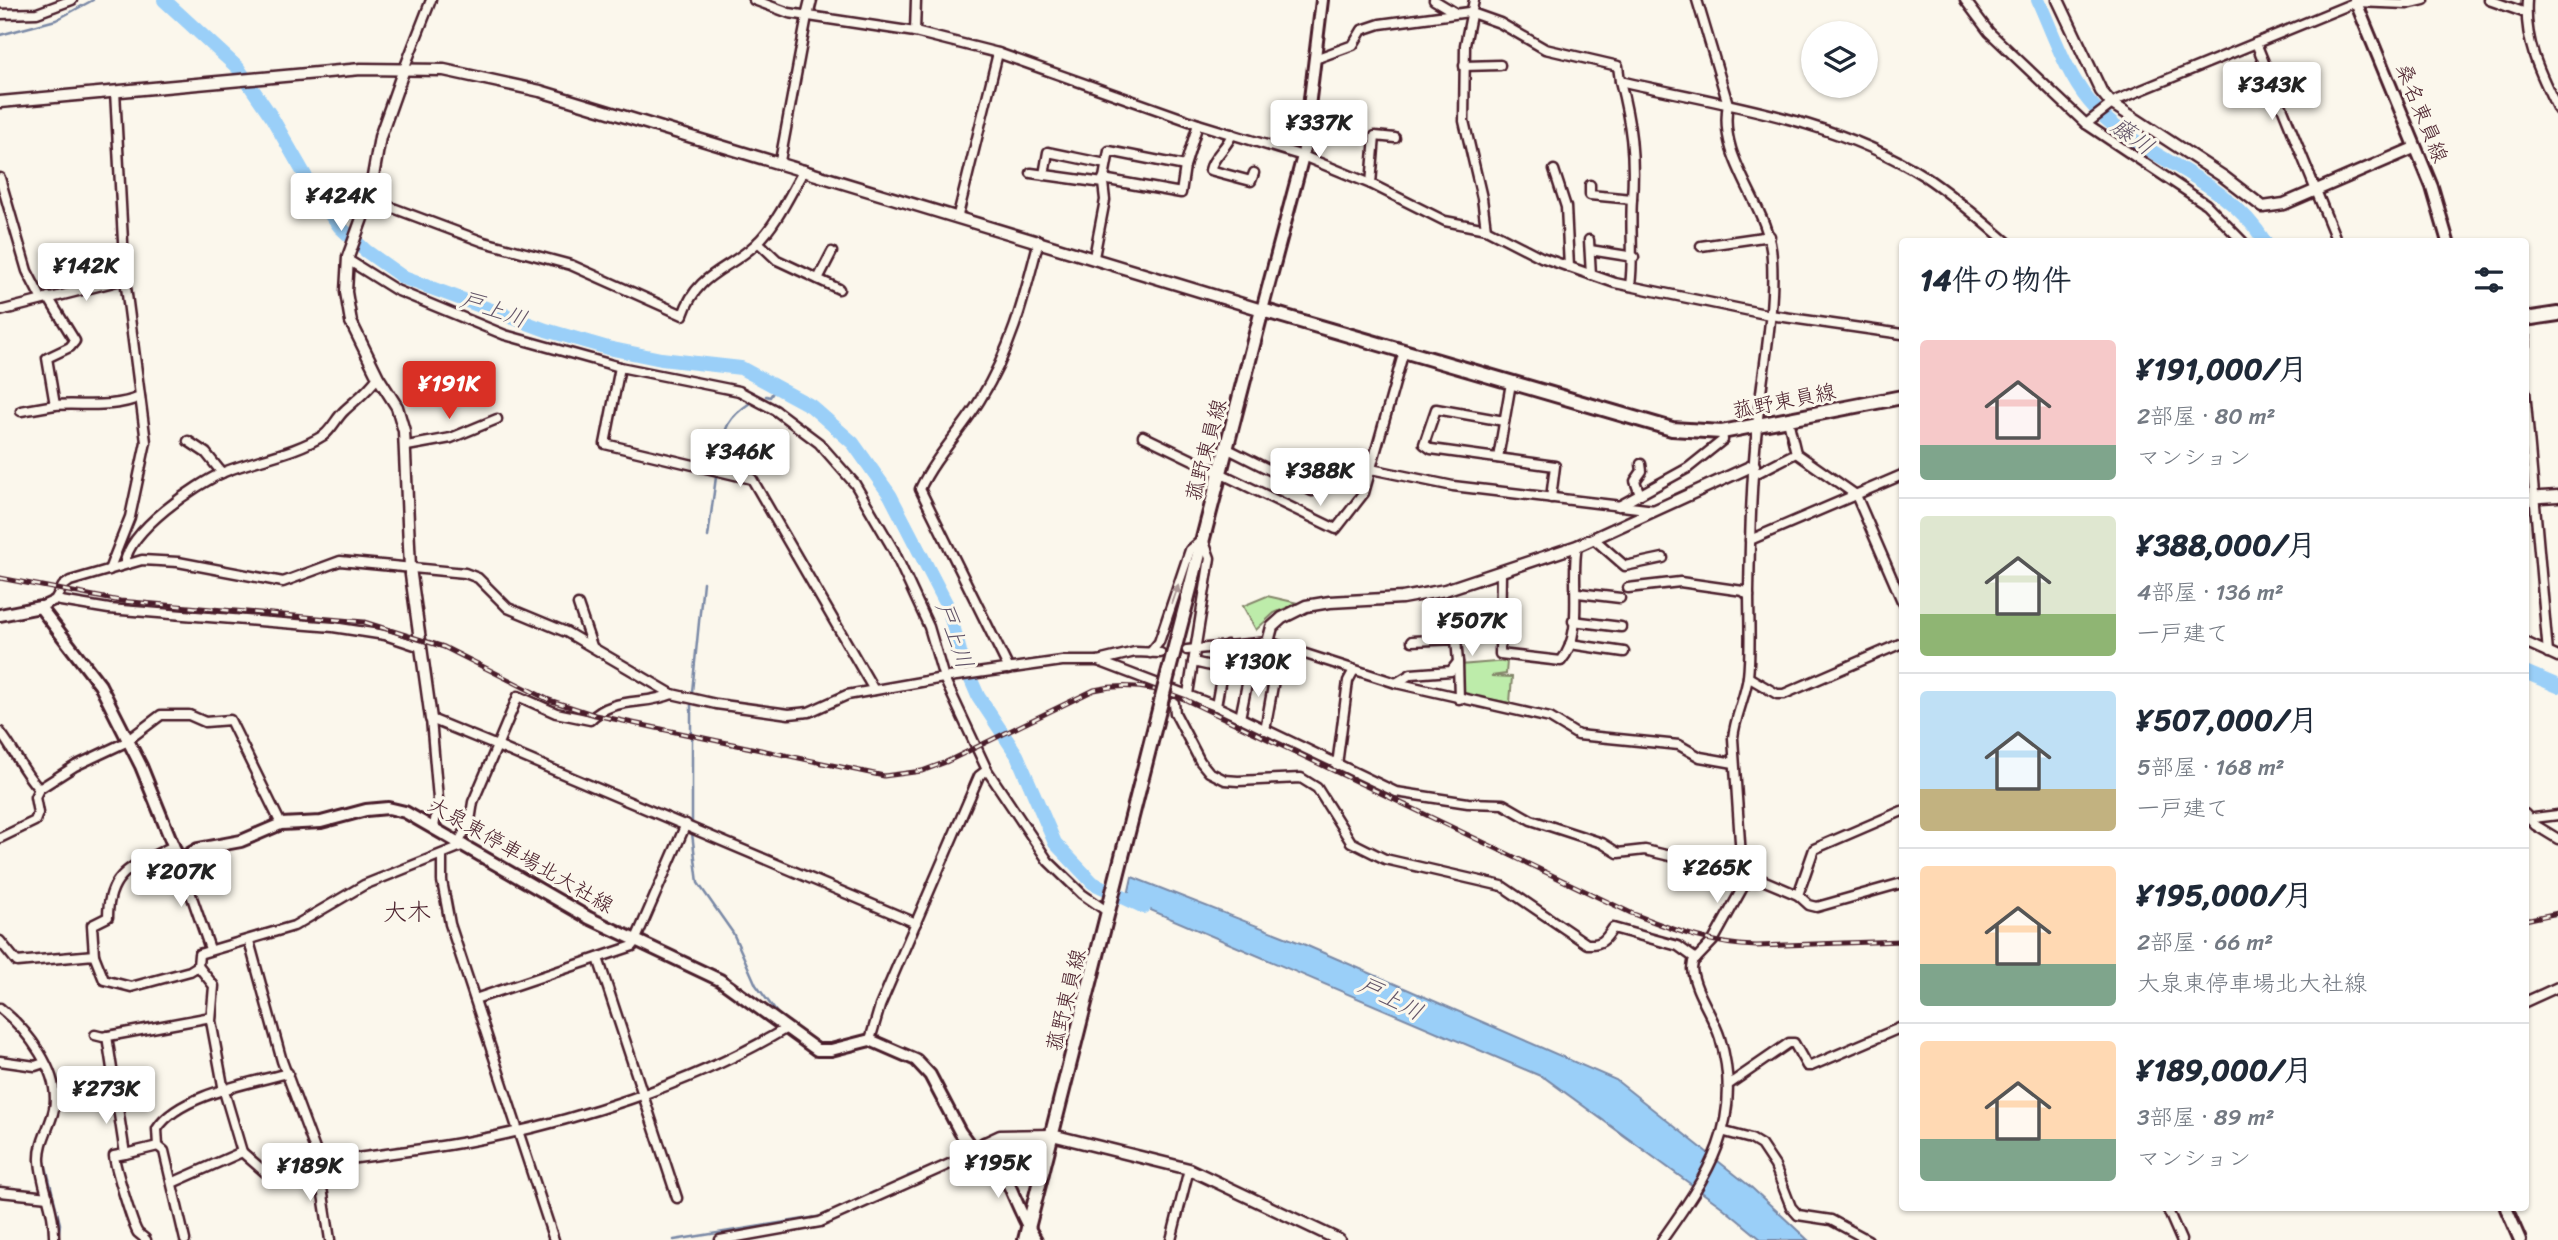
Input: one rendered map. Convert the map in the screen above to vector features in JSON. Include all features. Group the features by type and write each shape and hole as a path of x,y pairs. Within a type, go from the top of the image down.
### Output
{"main road":[{"path":"1262,310 1303,156 1321,0"},
{"name":"桑名東員線","path":"2356,1 2436,197 2447,238"},
{"name":"菰野東員線","path":"1027,1234 1109,908 1168,702 1168,674 1262,310 1672,429 1722,432 1899,398"},
{"path":"2529,318 2558,314"},
{"path":"0,615 40,607 96,678 127,739 179,860"},
{"name":"大泉東停車場北大社線","path":"179,860 198,849 241,841 281,824 321,822 388,808 405,812 589,918 720,980 817,1050 831,1050 870,1040"},
{"path":"870,1040 907,1055 924,1066 974,1151 985,1143 999,1161 1027,1234 1036,1240"},
{"path":"2507,1211 2520,1240"}],"street":[{"path":"0,14 44,11 72,0"},
{"path":"431,0 380,137 369,199 348,259 348,313 378,377 400,414 407,446 410,568 431,719 438,799 434,828"},
{"path":"754,0 789,13 915,32 998,53 1198,124 1303,156 1371,184 1445,221 1486,229 1541,257 1591,275 1630,286 1770,315 1899,334"},
{"path":"780,161 811,0"},
{"path":"915,32 916,0"},
{"path":"1434,0 1454,12"},
{"path":"1474,0 1469,12 1464,66 1464,121 1482,198 1486,229"},
{"path":"1662,1240 1695,1194 1725,1132 1728,1085 1719,1036 1692,969 1696,959 1713,942 1743,887 1734,763 1735,719 1748,677 1754,470 1770,315 1772,261 1770,236 1737,164 1724,122 1728,104 1697,0"},
{"path":"1965,0 1989,32 2086,124 2206,204 2239,238"},
{"path":"2057,0 2109,105 2224,177 2263,207 2284,204 2414,148"},
{"path":"2086,124 2109,105 2356,1 2407,4 2424,0"},
{"path":"2489,0 2526,13"},
{"path":"2527,0 2531,50 2558,110"},
{"path":"1315,59 1353,45 1362,30 1380,24 1469,12 1500,23 1545,49 1618,66 1633,133 1634,257 1630,286"},
{"path":"2256,43 2335,238"},
{"path":"958,215 998,53"},
{"path":"1464,66 1500,65"},
{"path":"0,102 273,76 404,69 444,70 540,90 958,215 1262,310"},
{"path":"1620,81 1812,125 1922,174 2002,238"},
{"path":"109,570 130,517 146,450 125,279 115,91"},
{"path":"1031,173 1181,193 1185,166 1198,124"},
{"path":"1368,128 1375,136 1395,138"},
{"path":"1232,134 1227,146 1212,162 1210,170 1251,181 1254,173"},
{"path":"1371,184 1375,136"},
{"path":"1094,257 1105,200 1103,181 1109,151 1185,166"},
{"path":"1044,175 1048,152 1106,164"},
{"path":"369,199 484,242 570,265 684,315 697,285 758,242 804,170"},
{"path":"1554,170 1566,206 1569,267"},
{"path":"0,178 27,271 75,341 71,347 47,358 55,405"},
{"path":"1590,185 1590,195 1632,199"},
{"path":"1701,246 1770,236"},
{"path":"1007,669 920,489 980,400 1005,354 1017,327 1039,240"},
{"path":"1589,240 1591,275"},
{"path":"758,242 777,260 839,289"},
{"path":"1590,250 1634,257"},
{"path":"818,279 832,252"},
{"path":"348,259 396,290 497,333 620,367 739,391 775,410 819,443 855,484 893,550 929,627 946,678 987,769 1048,861 1082,894 1109,908"},
{"path":"0,310 125,279"},
{"path":"1143,436 1331,530 1339,527 1364,493 1404,351"},
{"path":"620,367 605,444 752,479 874,690"},
{"path":"125,563 133,540 143,527 222,473 300,446 326,433 345,410 360,400 378,377"},
{"path":"1498,458 1511,383"},
{"path":"21,411 79,403 94,406 139,397"},
{"path":"1504,421 1436,410 1424,444 1431,449 1555,466 1551,498"},
{"path":"407,446 451,438 497,419"},
{"path":"1788,421 1796,453 1856,495 1899,594"},
{"path":"1619,506 1639,492 1688,468 1723,440 1722,432"},
{"path":"188,440 206,453 222,473"},
{"path":"1226,448 1312,491"},
{"path":"1268,642 1272,628 1282,618 1306,606 1402,598 1445,590 1577,546 1796,453"},
{"path":"1639,492 1634,481 1642,471 1641,464"},
{"path":"1371,468 1453,486 1658,510"},
{"path":"1750,540 1899,476"},
{"path":"2529,477 2548,653"},
{"path":"2530,498 2558,496"},
{"path":"1150,653 1159,642 1190,550 1203,539 1210,558 1191,650 1194,662 1188,694"},
{"path":"1594,539 1625,566 1663,558"},
{"path":"1501,572 1500,654 1558,662 1564,658 1570,645 1578,593 1573,568 1577,546"},
{"path":"40,607 55,600 70,581 142,560 178,562 283,582 340,561 474,576 508,608 592,646 672,694 716,704 789,714 809,712 835,698 946,678 1062,661 1098,661 1135,652 1160,653"},
{"path":"1628,588 1680,582 1743,591 1749,596"},
{"path":"1578,593 1620,598"},
{"path":"55,600 109,609 333,626 386,635 421,647"},
{"path":"578,605 592,646"},
{"path":"1573,621 1621,627"},
{"path":"1412,641 1455,639 1459,699"},
{"path":"1191,650 1268,642 1396,683 1550,718 1589,737 1679,745 1700,757 1734,763"},
{"path":"1748,677 1777,694 1784,694 1899,644"},
{"path":"2529,644 2558,657"},
{"path":"1216,706 1227,645"},
{"path":"1570,645 1624,652"},
{"path":"1265,730 1274,680 1289,648"},
{"path":"1098,661 1216,706 1396,792 1468,803 1503,804 1531,820 1593,839 1618,853 1645,850 1742,874 1798,895 1817,907 1899,884"},
{"path":"1194,662 1274,680"},
{"path":"1396,683 1411,674 1451,671 1458,662"},
{"path":"1337,765 1348,681 1354,670"},
{"path":"1240,718 1249,674"},
{"path":"672,694 622,702 597,712 590,720 556,713 518,696 473,802 470,821 461,844 442,855 364,885 294,926 199,954 198,966 214,986 211,1017 224,1091 242,1153 266,1173 319,1162 466,1142 518,1130 643,1093 723,1060 785,1029"},
{"path":"1168,702 1199,761 1209,772 1225,780 1238,781 1301,778 1317,788 1351,842 1372,854 1502,886 1587,944 1604,941 1613,928 1678,946 1696,959"},
{"path":"0,838 35,821 38,813 35,797 39,789 127,739 161,715 189,715 205,722 230,720 281,824"},
{"path":"431,719 916,923"},
{"path":"0,732 15,751 24,774 39,789"},
{"path":"870,1040 880,1006 979,776 987,769"},
{"path":"1798,895 1814,849 1899,812"},
{"path":"2529,817 2558,815"},
{"path":"2529,819 2558,839"},
{"path":"475,999 633,946 686,824"},
{"path":"173,846 134,866 112,885 108,897 108,917 92,925 94,955 104,980 131,987 168,979 198,966"},
{"path":"442,855 442,881 450,924 554,1240"},
{"path":"179,860 210,949"},
{"path":"248,941 288,1073 319,1162 330,1240"},
{"path":"0,942 9,956 17,962 94,955"},
{"path":"598,958 677,1198"},
{"path":"2529,1000 2558,987"},
{"path":"0,1008 32,1042 44,1063 54,1091 54,1110 40,1145 40,1164 55,1216 54,1240"},
{"path":"95,1035 107,1036 211,1017"},
{"path":"1728,1085 1789,1043 1794,1043 1807,1066 1811,1066 1899,1028"},
{"path":"107,1036 125,1154"},
{"path":"0,1061 35,1066 44,1063"},
{"path":"186,1240 164,1151 158,1146 157,1129 172,1111 224,1091 288,1073"},
{"path":"1725,1132 1751,1139 1761,1145 1775,1166 1791,1207 1798,1215 1831,1220 1868,1240"},
{"path":"985,1143 1000,1136 1052,1135 1189,1169 1339,1240"},
{"path":"146,1240 138,1233 126,1194 116,1176 114,1156 158,1146"},
{"path":"720,1240 820,1222 974,1151"},
{"path":"172,1183 242,1153"},
{"path":"1171,1240 1189,1169"},
{"path":"0,1192 48,1197"},
{"path":"2168,1211 2181,1240"}],"green space":[{"path":"1267,596 1298,603 1274,613 1256,630 1243,606"},
{"path":"1262,646 1282,651 1272,674 1229,665 1232,649"},
{"path":"1507,661 1506,674 1491,676 1512,677 1510,703 1461,694 1460,665"}],"water":[{"path":"1132,877 1303,944 1616,1080 1752,1188 1808,1240 1762,1240 1722,1207 1545,1078 1127,900"}],"waterway":[{"path":"0,35 56,20 93,0"},
{"name":"戸上川","path":"164,0 238,68 271,116 318,198 340,227 366,251 404,278 546,330 608,348 661,359 741,368 811,406 853,443 890,495 948,607 962,659 978,696 1017,755 1055,843 1093,883 1144,907"},
{"name":"藤川","path":"2038,0 2067,65 2089,101 2108,121 2130,138 2227,199 2248,219 2262,238"},
{"path":"766,396 770,397 777,386"},
{"path":"718,465 729,423 750,403"},
{"path":"708,537 716,477"},
{"path":"692,692 703,582"},
{"name":"藤川","path":"2529,674 2558,686"},
{"path":"691,704 691,734"},
{"path":"692,738 692,823"},
{"path":"692,833 698,883 733,933 756,985 780,1017"},
{"path":"44,1158 60,1224 58,1240"},
{"path":"908,1176 940,1164"},
{"path":"674,1240 823,1216 874,1192"}],"railway":[{"path":"0,578 120,601 364,622 444,647 549,700 595,715 884,776 922,771 946,762 1094,690 1117,687 1151,689 1184,699 1631,913 1677,930 1723,943 1756,946 1899,941"},
{"path":"2529,919 2558,913"}],"district":[{"name":"大木","path":"407,912"}]}
